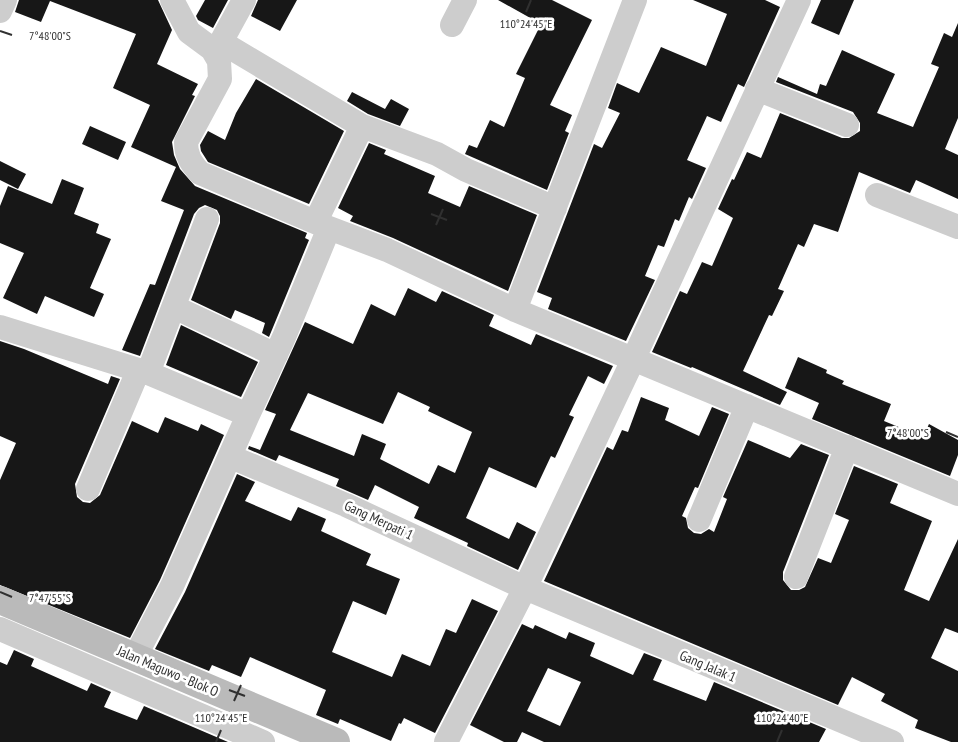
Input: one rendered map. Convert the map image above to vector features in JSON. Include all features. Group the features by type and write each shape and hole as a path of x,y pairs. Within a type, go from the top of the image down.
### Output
{"main road":[{"name":"Jalan Maguwo - Blok O","path":"0,600 336,742"}],"street":[{"path":"0,10 5,0"},
{"path":"172,0 189,32 362,126 437,154 466,170 555,208"},
{"path":"244,0 217,46 220,79 186,142 186,153 200,173 387,250 515,310 633,360 958,494"},
{"path":"452,25 465,0"},
{"path":"515,310 635,0"},
{"path":"446,742 525,588 633,360 756,89 799,0"},
{"path":"756,89 847,125"},
{"path":"135,657 172,586 276,355 322,224 362,126"},
{"path":"877,194 958,226"},
{"path":"88,489 174,307 207,219"},
{"path":"174,307 276,355"},
{"path":"0,327 143,372 248,415"},
{"path":"698,520 747,406"},
{"path":"796,577 847,447"},
{"name":"Gang Merpati 1","path":"231,457 346,505 525,588"},
{"name":"Gang Jalak 1","path":"525,588 892,742"},
{"path":"0,629 265,742 277,717"}],"building":[{"path":"19,0 158,0 172,30 157,64 198,84 192,95 195,96 172,142 174,155 180,169 195,186 307,233 305,238 309,240 269,337 262,333 265,323 235,310 231,319 191,300 220,223 220,216 217,210 205,205 194,214 140,356 122,350 150,284 155,285 184,210 161,201 176,167 131,147 150,105 113,88 136,34 50,1 41,22 15,12"},
{"path":"205,0 228,0 213,28 198,20 196,16"},
{"path":"258,0 297,0 280,31 251,16"},
{"path":"498,0 552,0 592,20 550,105 572,115 565,131 569,133 547,190 465,154 469,145 477,148 490,120 504,127 525,78 516,74 541,24"},
{"path":"693,0 765,0 780,7 744,87 738,84 721,122 707,116 687,160 706,168 692,199 689,197 679,221 675,219 664,247 658,245 645,276 655,280 626,341 548,309 552,298 537,292 594,144 602,148 620,113 608,108 617,83 639,93 661,47 706,66 727,14"},
{"path":"821,0 854,0 839,35 811,23"},
{"path":"958,23 958,118 945,149 958,155 958,199 916,180 910,193 859,172 838,232 814,224 804,247 798,244 778,289 784,291 772,316 769,315 743,371 787,392 780,405 652,352 680,291 687,294 702,262 712,266 733,218 718,209 747,152 761,158 780,113 842,138 849,138 860,131 860,123 853,112 776,82 778,77 817,94 820,84 826,86 842,50 895,74 877,113 913,127 939,67 931,64 944,33 952,37"},
{"path":"256,79 344,131 309,204 208,162 201,151 200,145 208,131 225,140 236,113"},
{"path":"352,92 385,109 391,99 409,109 400,126 368,114 347,101"},
{"path":"90,126 126,142 118,160 82,144"},
{"path":"369,143 386,150 384,154 435,176 428,193 460,207 469,186 537,215 508,291 393,238 350,221 353,216 338,208"},
{"path":"0,161 26,174 18,189 0,180"},
{"path":"62,179 84,188 74,214 99,224 96,233 111,239 90,288 104,294 94,317 45,296 37,314 3,298 24,253 0,243 0,206 8,186 52,204"},
{"path":"408,288 436,302 442,291 494,315 489,326 531,345 536,334 613,366 604,384 588,376 569,415 574,417 555,458 551,456 536,488 489,467 466,518 509,539 517,522 536,532 518,570 467,546 468,543 414,518 419,507 375,485 368,500 336,486 339,479 279,455 276,461 248,449 249,446 260,450 276,414 265,410 305,322 353,344 371,304 395,316","holes":["398,392 430,407 428,411 472,432 455,473 438,465 429,484 380,459 386,444 362,434 354,456 290,430 308,393 383,424"]},
{"path":"181,325 258,362 241,397 166,365"},
{"path":"0,341 108,384 111,376 120,379 75,484 77,497 83,502 90,503 100,495 132,421 158,433 165,417 198,431 201,424 224,435 160,580 130,638 0,585 0,480 16,443 0,436"},
{"path":"798,357 827,370 826,373 844,381 842,384 891,404 884,421 923,437 929,424 958,440 958,455 950,476 812,419 819,403 785,388"},
{"path":"641,397 669,408 665,420 699,436 712,407 729,414 698,488 695,487 682,516 686,518 688,528 694,533 701,534 709,529 714,532 727,499 723,497 748,440 790,458 801,444 829,455 783,572 783,580 791,590 799,590 805,587 818,558 831,563 849,520 835,514 854,466 898,484 890,503 932,521 904,590 929,601 958,539 958,633 945,628 931,658 958,671 958,742 951,742 915,728 918,720 881,701 885,694 852,677 838,705 544,581 607,447 613,450 622,430 628,432"},
{"path":"237,474 255,482 245,501 291,521 298,507 326,519 321,531 371,554 366,565 400,579 386,615 353,601 332,652 392,677 402,654 430,666 446,629 456,633 472,599 498,611 435,733 404,718 401,724 399,723 391,741 340,719 338,724 316,715 326,690 250,657 241,677 212,665 209,671 155,649 185,592"},
{"path":"522,624 533,629 535,625 566,639 569,632 595,643 590,656 633,675 644,653 662,660 653,680 706,701 714,682 826,729 819,742 544,742 522,732 517,742 504,742 470,725","holes":["548,668 581,682 560,726 527,711"]},
{"path":"14,650 34,659 31,666 87,691 91,683 111,692 104,707 137,720 144,706 228,742 0,742 0,662 7,665"}]}
